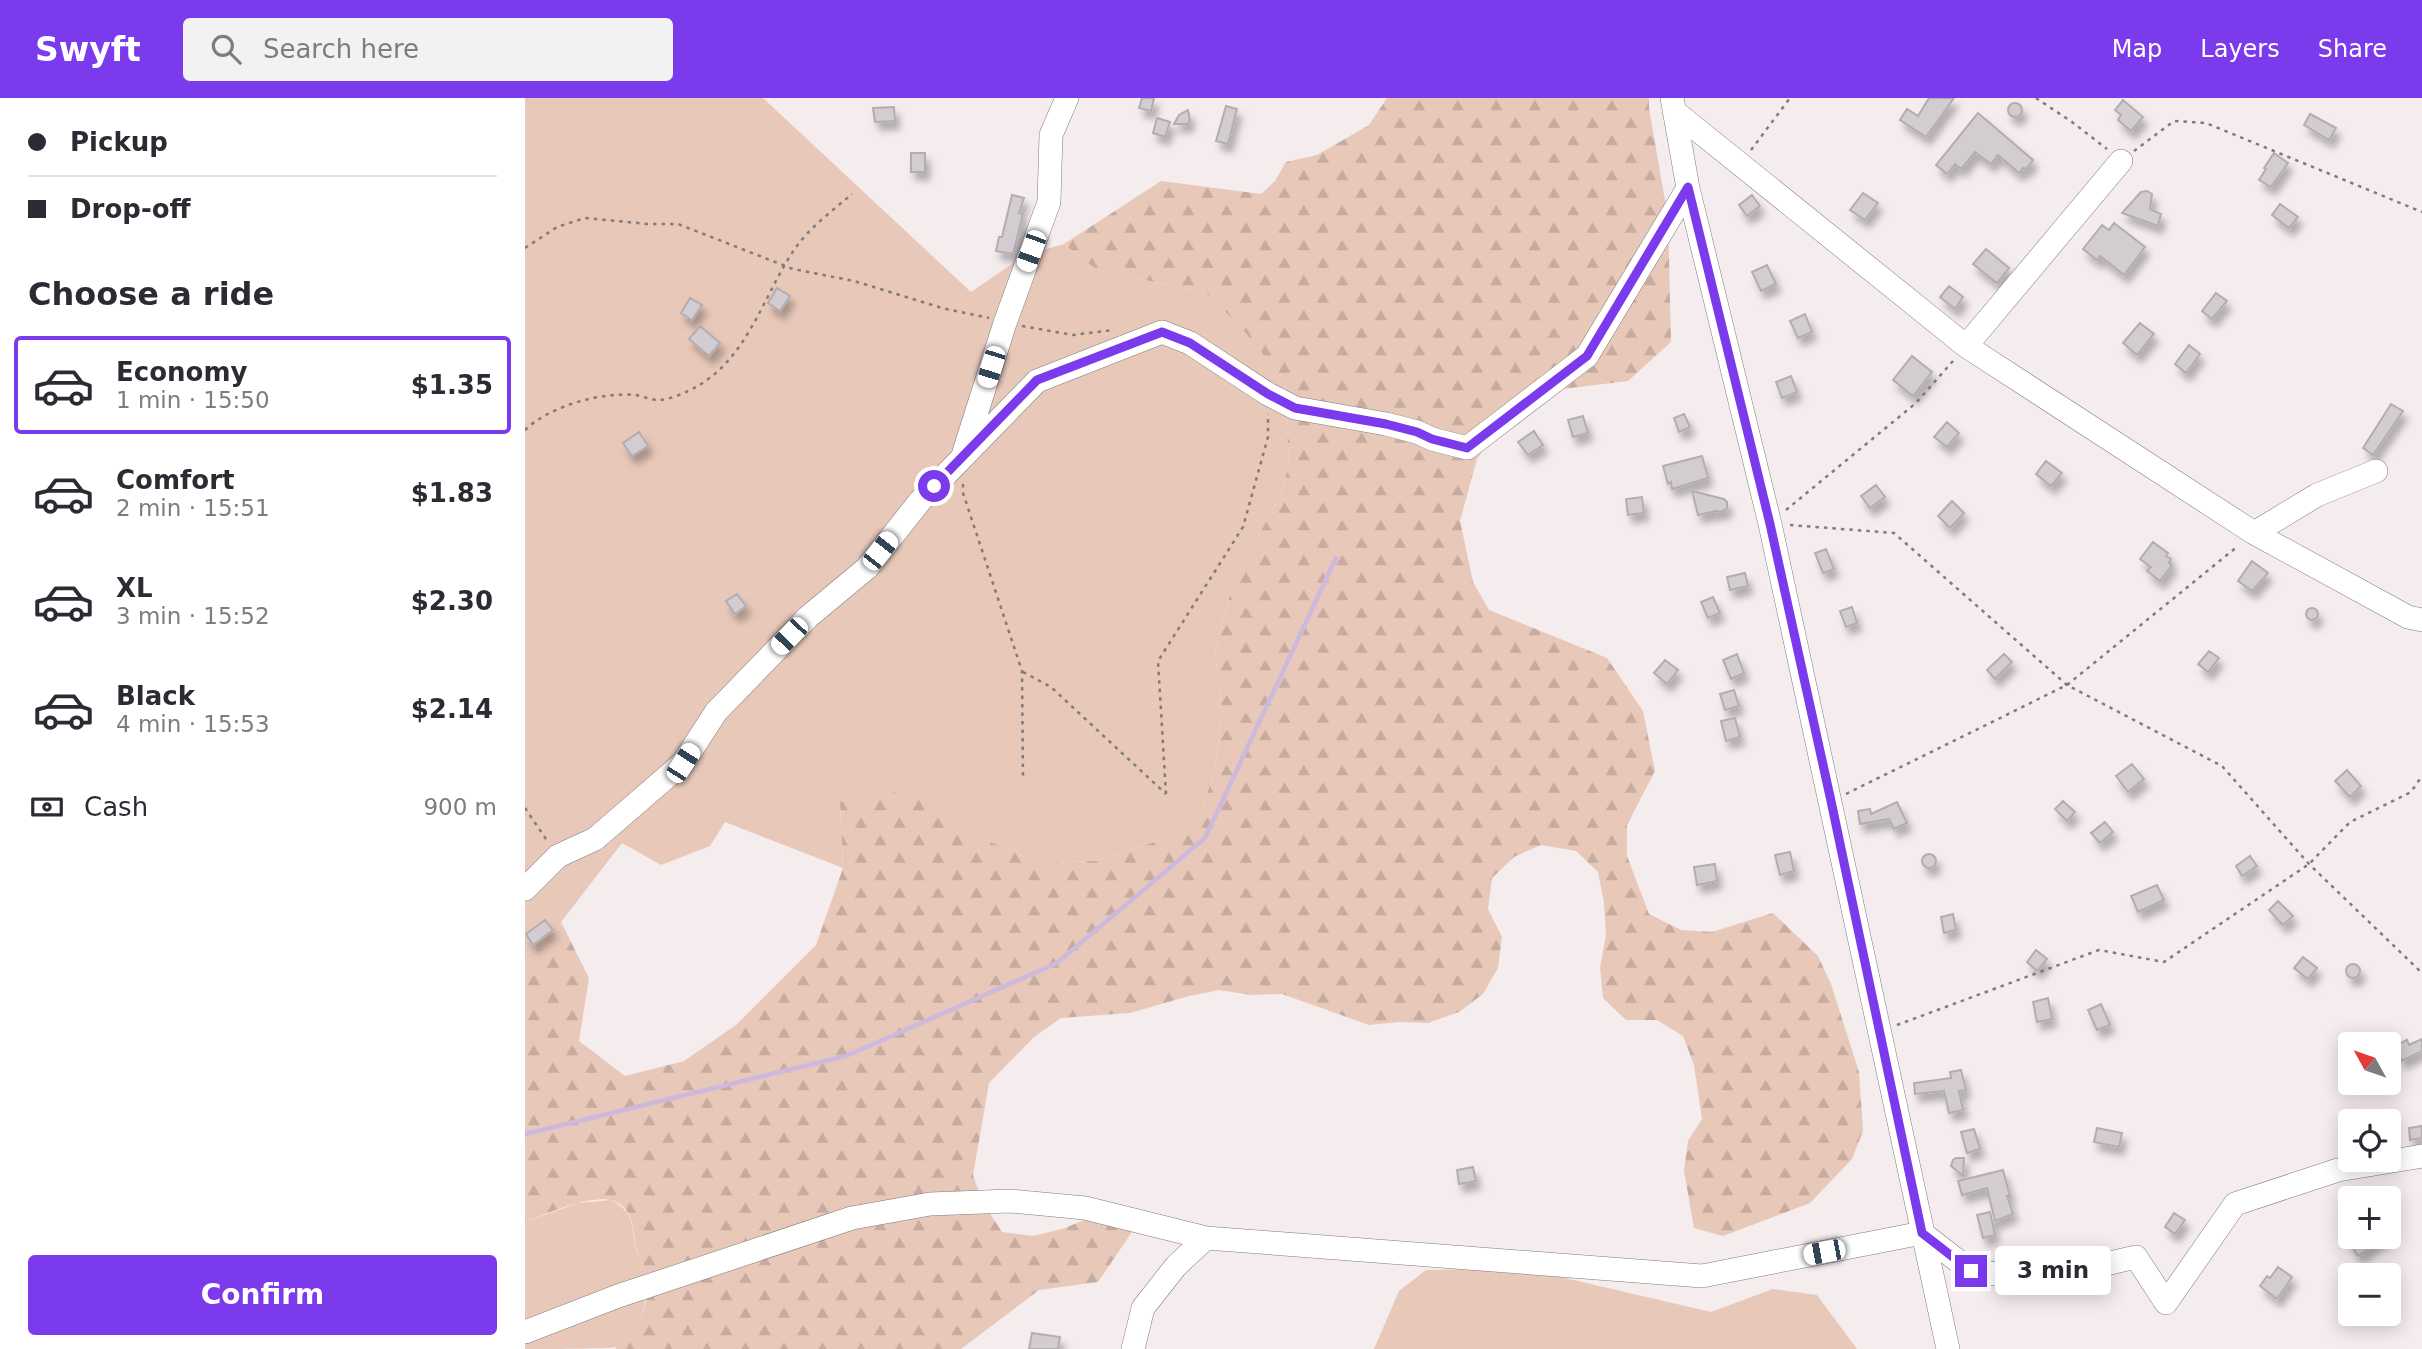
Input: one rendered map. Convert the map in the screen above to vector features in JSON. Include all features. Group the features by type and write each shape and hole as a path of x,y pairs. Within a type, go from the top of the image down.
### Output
{"street":[{"path":"963,457 1005,323 1049,202 1051,135 1067,98"},
{"path":"1673,104 1740,164 1966,346 2254,533 2408,617 2422,620"},
{"path":"1673,104 1688,187 1770,524 1948,1349"},
{"path":"1966,346 2121,161"},
{"path":"525,889 558,856 596,839 683,763 716,712 808,617 867,568 920,501 1037,380 1162,332 1190,343 1268,394 1295,408 1386,424 1467,448 1587,356 1688,187"},
{"path":"2254,533 2316,495 2376,471"},
{"path":"525,1332 618,1296 852,1218 930,1204 1010,1201 1085,1208 1206,1238 1702,1276 1922,1233 1971,1271 1985,1273 2041,1279 2136,1257 2166,1303 2235,1204 2338,1170 2422,1156"},
{"path":"1133,1349 1143,1308 1176,1266 1206,1238"}],"path":[{"path":"1740,164 1790,98"},
{"path":"2036,98 2072,122 2121,161 2174,121 2206,123 2422,212"},
{"path":"525,430 559,407 594,399 633,395 660,401 695,387 725,366 748,336 759,310 795,250 810,232 852,194"},
{"path":"525,248 557,227 585,218 678,224 785,267 854,281 1005,323 1073,335 1121,329"},
{"path":"1770,524 1916,403 1966,346"},
{"path":"1022,671 1051,687 1166,794 1158,661 1244,527 1268,437 1268,394"},
{"path":"963,457 963,493 1022,671 1023,777"},
{"path":"1770,524 1894,533 2067,685 2222,766 2309,864 2422,973"},
{"path":"1831,801 2067,685 2254,533"},
{"path":"1879,1032 2099,950 2164,962 2309,864 2350,822 2411,792 2422,776"},
{"path":"525,808 558,856"}],"green space":[{"path":"525,98 763,98 971,292 1025,255 1064,244 1097,270 1206,293 1240,325 1284,380 1289,464 1280,496 1233,583 1215,651 1222,711 1215,770 1195,829 1096,861 1037,863 980,837 946,805 840,802 843,868 725,822 710,846 661,865 622,843 561,922 555,943 525,954"},
{"path":"1387,98 1649,98 1668,218 1671,342 1628,381 1538,392 1512,409 1477,459 1460,521 1473,582 1489,610 1607,658 1643,711 1655,771 1627,825 1627,856 1649,914 1681,930 1712,932 1773,913 1818,956 1831,984 1859,1072 1863,1131 1852,1159 1810,1203 1723,1236 1694,1228 1684,1171 1688,1141 1702,1119 1694,1065 1683,1036 1657,1020 1626,1020 1603,998 1600,968 1606,935 1598,872 1576,851 1541,845 1514,857 1492,878 1488,909 1502,937 1498,968 1483,994 1459,1012 1428,1023 1369,1025 1282,994 1251,995 1219,990 1130,1013 1061,1018 1034,1037 989,1083 973,1175 983,1203 1002,1232 1033,1236 1062,1229 1092,1217 1134,1229 1098,1282 1039,1290 961,1349 615,1349 629,1335 640,1318 648,1288 631,1221 625,1209 614,1201 594,1200 569,1205 525,1222 525,954 555,943 561,922 589,978 579,1041 625,1076 684,1061 736,1025 816,945 843,868 840,802 886,790 946,805 980,837 1037,863 1096,861 1195,829 1215,770 1222,711 1215,651 1233,583 1280,496 1289,464 1284,380 1240,326 1206,293 1097,270 1064,244 1161,181 1261,194 1275,181 1286,162 1317,155 1369,125"},
{"path":"611,1200 629,1215 636,1249 646,1276 646,1298 636,1327 617,1347 525,1349 525,1222 578,1203"},
{"path":"1522,1268 1711,1312 1773,1289 1817,1295 1857,1349 1374,1349 1399,1291 1426,1270"}],"building":[{"path":"1142,98 1154,98 1151,111 1139,108"},
{"path":"1929,98 1954,98 1926,137 1900,120 1907,109 1918,116"},
{"path":"2123,100 2143,117 2131,131 2118,120 2121,115 2115,110"},
{"path":"2015,103 2020,105 2020,115 2015,117 2010,115 2008,110 2010,105"},
{"path":"1226,106 1237,109 1228,144 1216,141"},
{"path":"894,107 895,121 875,122 873,108"},
{"path":"1188,110 1188,124 1174,124 1179,115"},
{"path":"1978,113 2033,160 2026,169 2023,168 2019,173 1998,155 1991,164 1975,152 1961,169 1955,164 1947,174 1936,165"},
{"path":"2310,114 2336,128 2329,140 2304,125"},
{"path":"1157,118 1170,122 1165,137 1153,133"},
{"path":"911,153 925,153 925,172 911,172"},
{"path":"2274,153 2288,163 2271,187 2259,180"},
{"path":"2141,192 2152,194 2150,209 2161,214 2158,226 2122,213"},
{"path":"1863,193 1878,203 1865,220 1850,210"},
{"path":"1012,195 1024,198 1019,213 1023,214 1013,254 996,251"},
{"path":"1752,195 1760,206 1747,216 1739,205"},
{"path":"2280,204 2298,217 2289,228 2272,215"},
{"path":"2114,223 2145,247 2124,275 2100,256 2097,260 2083,249 2102,225 2109,230"},
{"path":"1986,249 2009,268 1997,283 1973,264"},
{"path":"1767,265 1776,284 1761,291 1752,272"},
{"path":"1949,286 1963,297 1955,309 1940,297"},
{"path":"777,288 790,296 780,311 768,303"},
{"path":"2216,293 2227,301 2212,319 2202,311"},
{"path":"690,298 702,305 692,320 681,313"},
{"path":"1805,314 1812,332 1798,338 1790,321"},
{"path":"2140,323 2154,334 2137,355 2123,343"},
{"path":"700,326 720,343 709,356 689,339"},
{"path":"2189,345 2200,354 2186,373 2175,364"},
{"path":"1912,356 1932,372 1913,396 1893,380"},
{"path":"1791,376 1797,392 1782,398 1776,382"},
{"path":"2391,404 2403,411 2373,455 2363,448"},
{"path":"1684,414 1690,427 1679,432 1674,418"},
{"path":"1583,416 1588,433 1573,437 1568,420"},
{"path":"1947,422 1959,433 1947,447 1934,437"},
{"path":"1534,431 1543,445 1528,455 1518,442"},
{"path":"639,432 648,446 632,456 623,443"},
{"path":"1702,456 1708,478 1672,489 1663,466"},
{"path":"2046,461 2062,473 2051,486 2036,474"},
{"path":"1876,485 1885,497 1870,508 1861,496"},
{"path":"1692,491 1724,499 1727,508 1721,512 1698,515"},
{"path":"1642,497 1644,513 1628,515 1626,499"},
{"path":"1952,501 1964,513 1950,528 1938,516"},
{"path":"2153,542 2168,553 2166,556 2171,559 2169,563 2172,565 2160,581 2147,571 2151,567 2140,559"},
{"path":"1826,549 1834,569 1823,573 1815,553"},
{"path":"2252,561 2268,573 2252,591 2238,581"},
{"path":"1745,573 1748,586 1730,590 1727,577"},
{"path":"737,594 746,606 735,614 726,601"},
{"path":"1713,597 1720,613 1708,618 1701,602"},
{"path":"1852,607 1857,623 1846,627 1840,611"},
{"path":"2312,608 2318,614 2312,620 2306,614"},
{"path":"2209,651 2219,658 2208,672 2198,664"},
{"path":"1737,654 1744,673 1731,679 1723,660"},
{"path":"2004,654 2012,662 1995,679 1987,670"},
{"path":"1665,660 1678,670 1667,684 1654,673"},
{"path":"1734,690 1739,706 1725,710 1720,694"},
{"path":"1735,718 1740,737 1726,741 1721,721"},
{"path":"2132,764 2144,779 2128,792 2116,776"},
{"path":"2347,770 2361,786 2350,797 2335,781"},
{"path":"2063,801 2075,812 2067,821 2055,809"},
{"path":"1897,802 1907,823 1894,829 1889,819 1860,824 1858,811 1870,809 1871,814"},
{"path":"2105,822 2113,832 2100,843 2091,833"},
{"path":"1790,852 1794,871 1780,875 1775,855"},
{"path":"1929,854 1934,856 1934,866 1929,868 1924,866 1922,861 1924,856"},
{"path":"2250,856 2257,866 2242,876 2236,866"},
{"path":"1715,864 1717,881 1697,885 1694,867"},
{"path":"2157,885 2164,900 2138,912 2131,896"},
{"path":"2278,901 2293,916 2283,925 2269,910"},
{"path":"1953,914 1956,930 1944,933 1941,917"},
{"path":"545,920 553,930 533,945 526,934"},
{"path":"2036,950 2047,959 2037,971 2027,962"},
{"path":"2303,957 2317,968 2308,979 2294,968"},
{"path":"2353,964 2358,966 2358,976 2353,978 2348,976 2346,971 2348,966"},
{"path":"2048,998 2052,1019 2037,1022 2033,1002"},
{"path":"2101,1004 2110,1025 2097,1030 2088,1010"},
{"path":"2422,1039 2422,1051 2402,1061 2401,1043 2407,1040 2409,1045"},
{"path":"1961,1070 1966,1090 1959,1091 1963,1110 1949,1113 1944,1091 1915,1094 1914,1083 1951,1078 1950,1072"},
{"path":"2422,1126 2422,1138 2410,1140 2409,1128"},
{"path":"2097,1128 2122,1133 2119,1147 2094,1142"},
{"path":"1974,1129 1980,1149 1967,1153 1961,1132"},
{"path":"1956,1158 1964,1158 1963,1176 1951,1166"},
{"path":"1473,1167 1476,1181 1459,1184 1457,1170"},
{"path":"2003,1170 2013,1214 1995,1221 1987,1188 1962,1195 1958,1181"},
{"path":"1990,1212 1995,1235 1983,1238 1977,1215"},
{"path":"2174,1213 2185,1220 2175,1234 2165,1227"},
{"path":"2354,1249 2368,1249 2358,1256"},
{"path":"2278,1267 2292,1277 2277,1299 2260,1286"},
{"path":"1032,1333 1060,1337 1058,1349 1029,1349"}],"waterway":[{"path":"525,1134 846,1056 1057,963 1205,838 1336,558"}],"route":[{"path":"934,486 1037,380 1162,332 1190,343 1268,394 1295,408 1386,424 1467,448 1587,356 1688,187 1770,524 1922,1233 1971,1271"}]}
